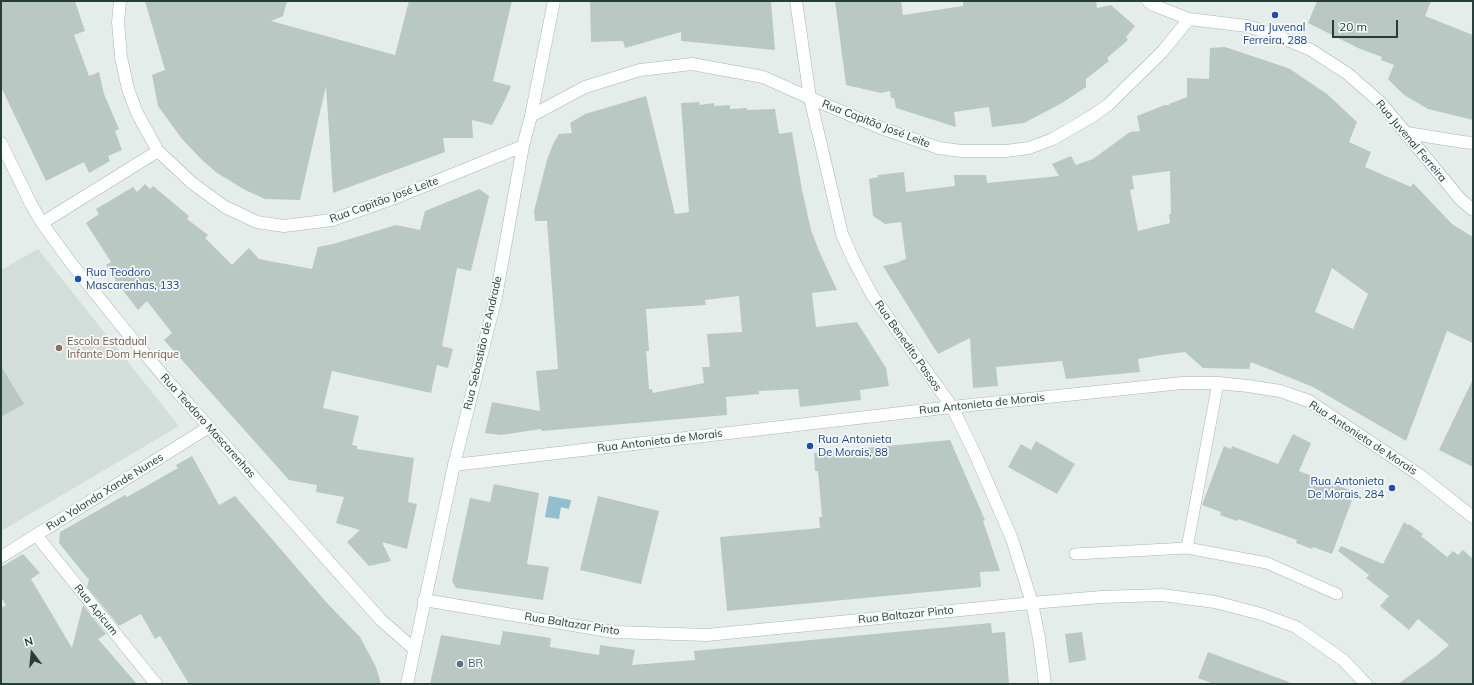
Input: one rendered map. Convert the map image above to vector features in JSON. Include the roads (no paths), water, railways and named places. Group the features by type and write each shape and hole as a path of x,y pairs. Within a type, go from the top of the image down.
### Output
{"street":[{"name":"Rua Capitão José Leite","path":"120,1 118,22 121,57 128,89 137,113 158,151 192,183 225,207 257,222 284,226 332,220 397,197 523,146"},
{"name":"Rua Sebastião de Andrade","path":"407,684 454,465 496,297 523,146 531,116 554,1"},
{"name":"Rua Benedito Passos","path":"796,1 810,98 842,234 853,260 872,295 952,407 976,456 1012,539 1032,602 1045,684"},
{"name":"Rua Juvenal Ferreira","path":"1148,1 1153,5 1189,19 1247,26 1278,36 1311,50 1348,74 1381,103 1460,199 1473,210"},
{"name":"Rua Capitão José Leite","path":"531,116 585,87 640,70 692,64 763,77 881,128 938,148 961,151 1006,151 1029,148 1053,139 1108,105 1162,52 1189,19"},
{"path":"1407,133 1473,143"},
{"name":"Rua Teodoro Mascarenhas","path":"2,147 31,204 42,222 71,263 120,324 162,374 381,620 414,649"},
{"path":"42,222 158,151"},
{"name":"Rua Antonieta de Morais","path":"454,465 952,407 1182,383 1218,383 1280,391 1308,401 1421,476 1473,517"},
{"name":"Rua Yolanda Xande Nunes","path":"1,557 37,536 209,427"},
{"name":"Rua Apicum","path":"37,536 156,684"},
{"name":"Rua Baltazar Pinto","path":"424,600 614,632 707,635 1032,602 1101,597 1162,595 1215,602 1261,614 1296,628 1343,660 1366,684"}],"lane":[{"path":"1187,548 1218,383"},
{"path":"1075,554 1187,548 1267,563 1337,594"}],"water":[{"path":"549,496 571,500 569,509 561,507 559,519 545,517"}],"place":[{"name":"Rua Juvenal Ferreira, 288","path":"1275,15"},
{"name":"Rua Teodoro Mascarenhas, 133","path":"78,279"},
{"name":"Escola Estadual Infante Dom Henrique","path":"59,348"},
{"name":"Rua Antonieta De Morais, 88","path":"810,446"},
{"name":"Rua Antonieta De Morais, 284","path":"1392,488"},
{"name":"BR","path":"460,664"}]}
